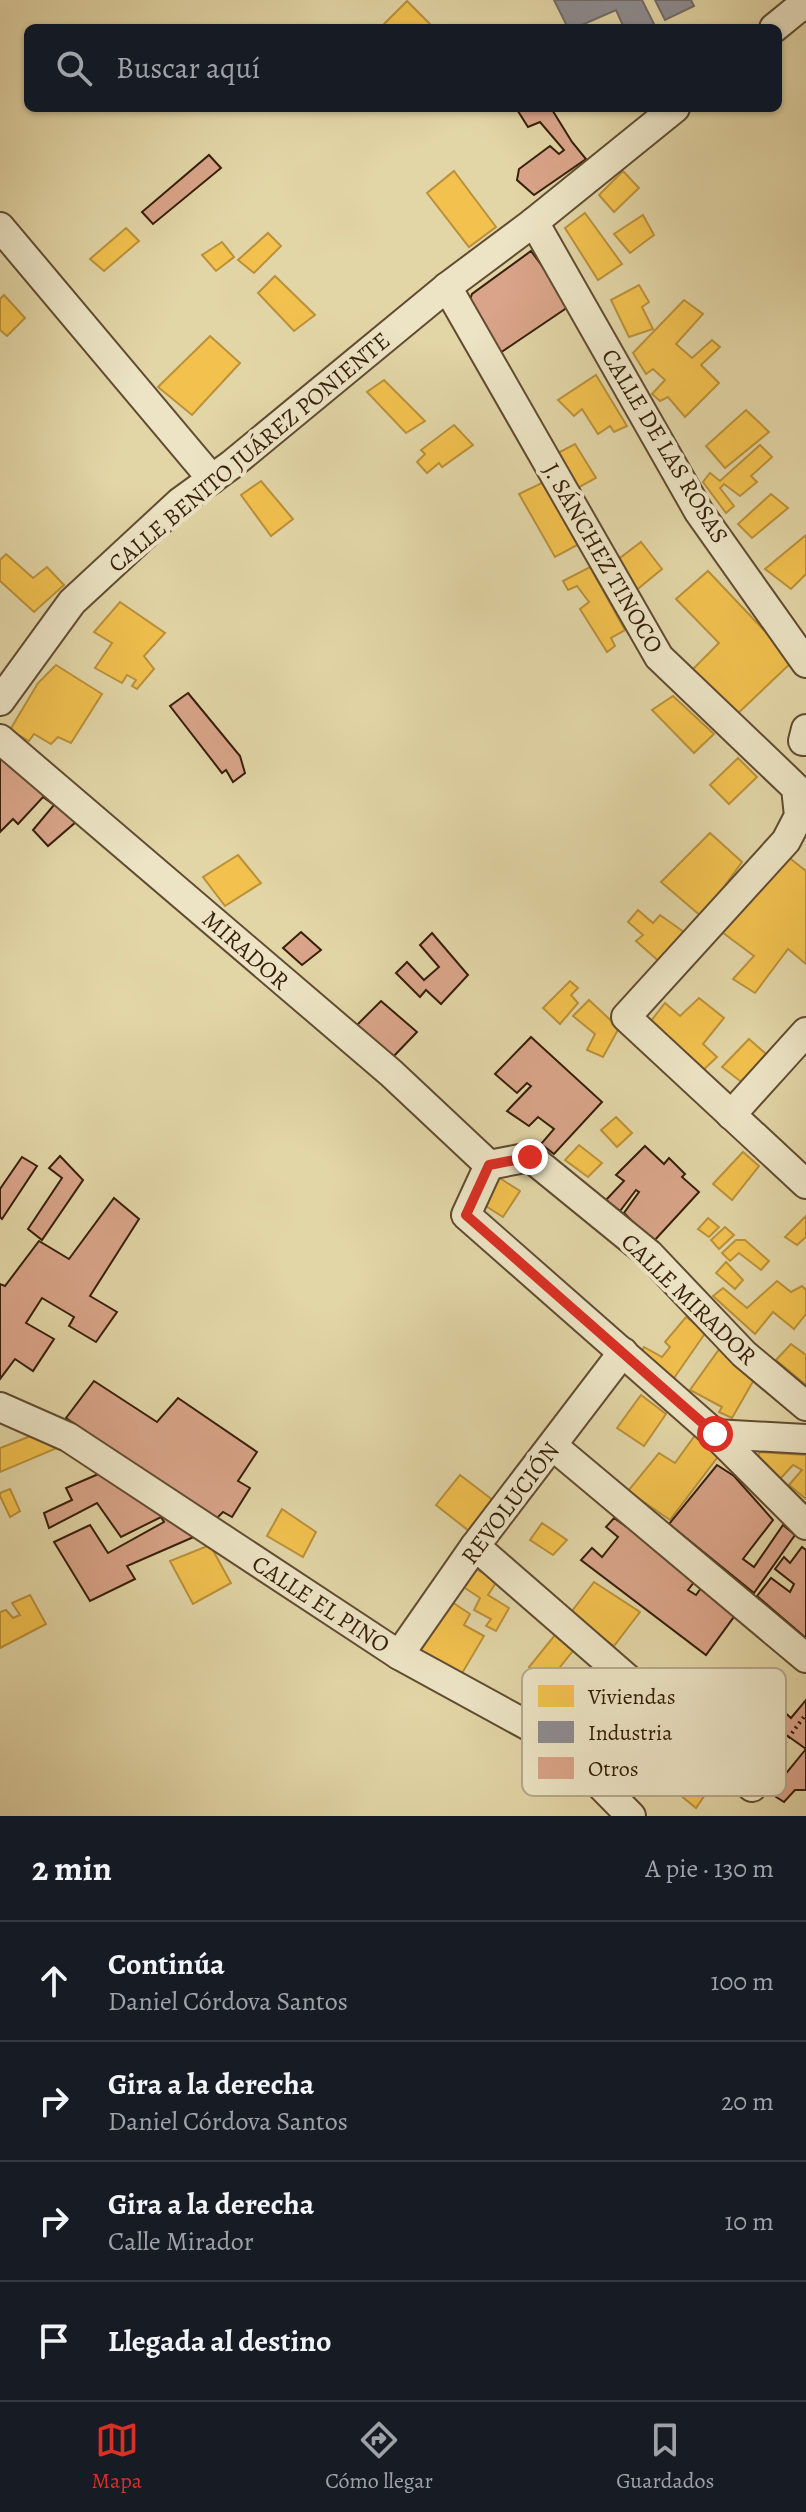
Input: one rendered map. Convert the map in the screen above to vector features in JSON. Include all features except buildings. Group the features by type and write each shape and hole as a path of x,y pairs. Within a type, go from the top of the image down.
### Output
{"street":[{"path":"779,24 806,2"},
{"name":"CALLE BENITO JUÁREZ PONIENTE","path":"0,701 72,602 180,502 670,112"},
{"name":"CALLE DE LAS ROSAS","path":"534,222 699,512 806,663"},
{"path":"0,227 212,479"},
{"name":"J. SÁNCHEZ TINOCO","path":"447,287 659,657 796,788 799,816 786,841 626,1017 806,1184"},
{"name":"MIRADOR","path":"0,739 391,1073 489,1165"},
{"path":"731,1115 806,1032"},
{"name":"CALLE MIRADOR","path":"489,1165 530,1157 649,1254 744,1354 806,1406"},
{"path":"489,1165 466,1215 715,1434 806,1525"},
{"name":"REVOLUCIÓN","path":"399,1655 475,1546 623,1352"},
{"name":"CALLE EL PINO","path":"0,1407 68,1437 399,1655 522,1722"},
{"path":"715,1434 806,1439"},
{"path":"553,1446 806,1658"},
{"path":"475,1546 615,1668"},
{"name":"CALLE EL PINO","path":"611,1796 631,1816"}],"path":[{"path":"786,1741 806,1714"}],"route":[{"path":"530,1157 489,1165 466,1215 715,1434"}]}
